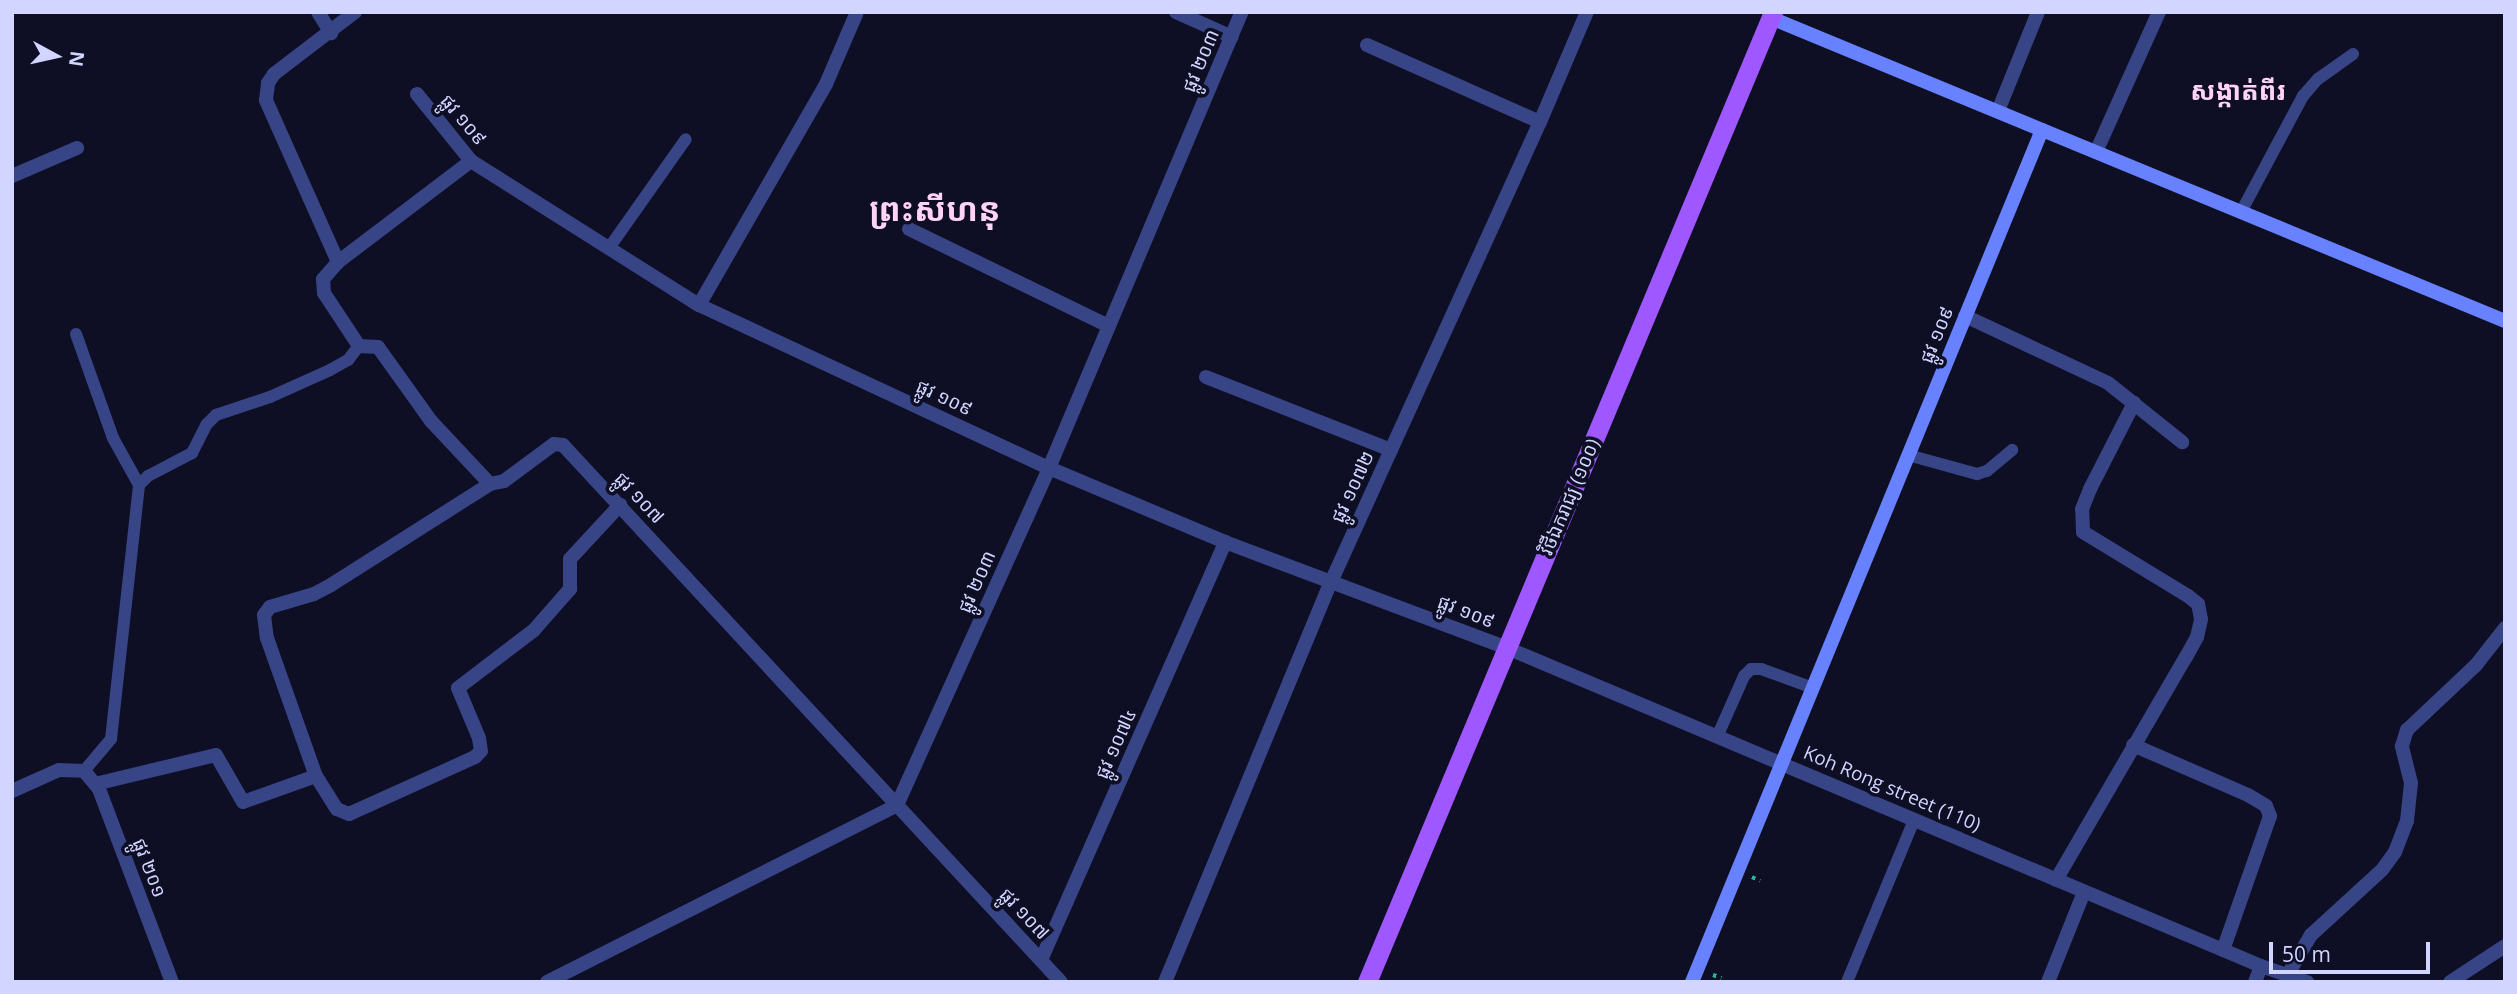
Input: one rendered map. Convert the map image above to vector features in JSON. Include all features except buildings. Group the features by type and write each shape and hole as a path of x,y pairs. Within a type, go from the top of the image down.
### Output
{"main road":[{"path":"1772,15 2042,130 2505,321"},
{"name":"វិថីឯករាជ្យ (១០០)","path":"1367,982 1772,15"},
{"name":"ផ្លូវ ១០៩","path":"1692,982 2042,130"}],"street":[{"path":"318,12 331,33"},
{"path":"338,262 266,100 268,83 274,74 355,12"},
{"path":"699,305 826,83 857,12"},
{"path":"1175,12 1232,37"},
{"name":"ផ្លូវ ២០៣","path":"897,805 1049,468 1242,12"},
{"name":"ផ្លូវ ១០៧២","path":"1165,982 1331,582 1541,121 1587,12"},
{"path":"1998,111 2038,12"},
{"path":"2096,152 2159,12"},
{"path":"1367,45 1541,121"},
{"name":"ផ្លូវ ១០៩","path":"416,94 471,161 699,305 1049,468 1225,542 1507,648"},
{"path":"12,176 77,148"},
{"path":"471,161 338,262 322,284 324,293 359,346 378,347 431,421 490,484 331,585 314,594 270,607 264,615 267,638 316,776 337,808 349,814 475,757 481,751 479,738 458,688 534,630 570,589 570,559 620,505"},
{"path":"909,229 1109,326"},
{"path":"1965,316 2075,365 2108,383 2182,442"},
{"path":"1206,377 1391,450"},
{"path":"2056,880 2192,647 2201,619 2198,604 2188,596 2083,532 2082,509 2134,403"},
{"name":"ផ្លូវ ១០៧","path":"490,484 504,481 558,443 620,505 1061,982"},
{"name":"ផ្លូវ ១០៧៤","path":"1041,960 1225,542"},
{"path":"2287,976 2311,935 2382,870 2395,852 2407,821 2411,783 2402,746 2407,730 2476,665 2505,628"},
{"name":"Koh Rong street (110)","path":"1507,648 2222,950 2307,982"},
{"path":"2133,745 2248,795 2266,806 2270,816 2222,950"},
{"path":"95,784 216,755 243,802 316,776"},
{"path":"12,791 59,770 84,771"},
{"name":"ផ្លូវ ២០១","path":"84,771 95,784 172,982"},
{"path":"547,982 897,805"},
{"path":"2048,982 2084,892"},
{"path":"2450,982 2505,946"},
{"path":"2255,982 2262,966"}],"lane":[{"path":"2241,212 2303,96 2318,79 2353,54"},
{"path":"609,248 686,139"},
{"path":"76,334 109,429 139,485 111,738 84,771"},
{"path":"139,485 148,476 192,453 206,424 216,415 270,397 330,370 348,360 359,346"},
{"path":"1908,455 1976,474 1987,471 2012,450"},
{"path":"1717,737 1744,676 1751,669 1761,669 1812,688"},
{"path":"1847,982 1914,820"}],"district":[{"name":"សង្កាត់ពីរ","path":"2238,91"},
{"name":"ព្រះសីហនុ","path":"935,209"}]}
